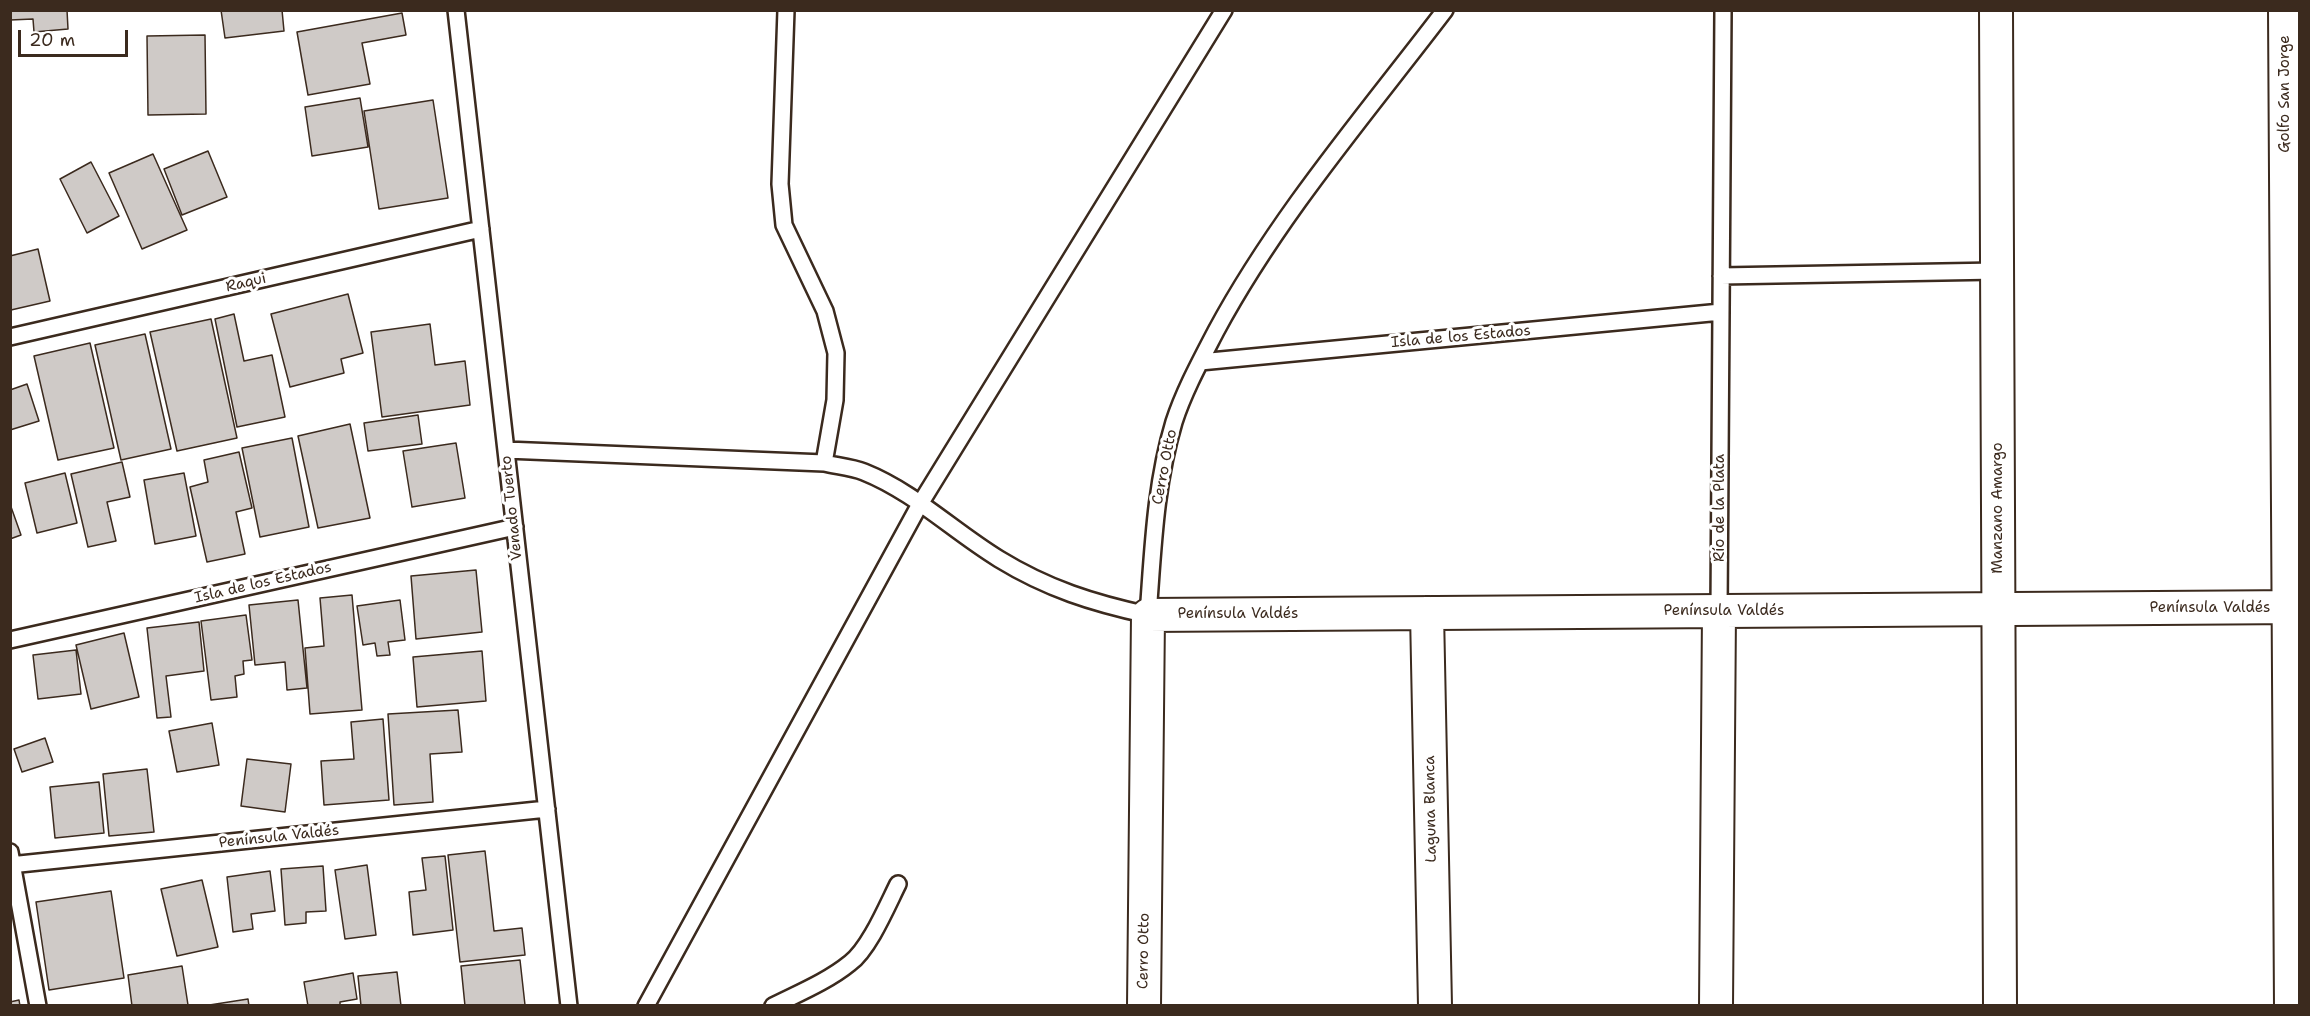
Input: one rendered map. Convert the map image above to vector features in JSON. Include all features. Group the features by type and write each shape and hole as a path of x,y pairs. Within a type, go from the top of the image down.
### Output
{"street":[{"name":"Manzano Amargo","path":"1996,10 2000,1005"},
{"name":"Golfo San Jorge","path":"2285,10 2294,607 2291,1005"},
{"name":"Península Valdés","path":"1148,615 2294,607"},
{"name":"Río de la Plata","path":"1716,1005 1719,611"},
{"name":"Laguna Blanca","path":"1427,613 1435,1005"},
{"name":"Cerro Otto","path":"1144,1005 1148,615"}],"lane":[{"name":"Venado Tuerto","path":"456,10 569,1005"},
{"path":"786,10 780,184 784,225 825,311 836,353 835,400 824,463"},
{"path":"646,1005 920,504 1224,10"},
{"name":"Cerro Otto","path":"1148,615 1158,490 1175,420 1200,362 1238,290 1282,223 1445,10"},
{"name":"Río de la Plata","path":"1719,611 1723,10"},
{"name":"Raqui","path":"10,337 481,229"},
{"path":"1721,276 1997,271"},
{"name":"Isla de los Estados","path":"1200,362 1721,312"},
{"path":"506,450 824,463 862,471 891,484 960,534 1048,586 1103,605 1148,615"},
{"name":"Isla de los Estados","path":"10,640 514,527"},
{"name":"Península Valdés","path":"11,861 547,809"},
{"path":"11,861 38,1005"},
{"path":"773,1005 807,990 852,962 874,932 898,884"}],"building":[{"path":"10,10 67,10 68,29 34,32 33,19 10,20"},
{"path":"221,10 282,10 284,31 225,38"},
{"path":"402,13 406,35 362,43 370,84 308,95 297,32"},
{"path":"205,35 206,114 148,115 147,36"},
{"path":"360,98 368,147 312,156 305,107"},
{"path":"433,100 448,198 379,209 364,111"},
{"path":"208,151 227,197 182,215 164,169"},
{"path":"153,154 187,230 142,249 109,173"},
{"path":"91,162 119,216 87,233 60,179"},
{"path":"38,249 50,301 11,310 10,256"},
{"path":"348,294 363,353 341,359 344,373 290,387 271,314"},
{"path":"234,314 244,361 272,355 285,417 237,427 215,319"},
{"path":"211,319 237,438 177,451 150,332"},
{"path":"430,324 435,365 465,361 470,405 382,417 371,332"},
{"path":"145,334 171,449 121,460 95,345"},
{"path":"90,343 114,448 58,460 34,356"},
{"path":"27,384 39,421 10,430 10,390"},
{"path":"418,415 422,444 368,451 364,423"},
{"path":"350,424 370,518 318,528 298,436"},
{"path":"292,438 309,527 260,537 242,448"},
{"path":"456,443 465,498 412,507 403,451"},
{"path":"239,452 252,508 236,512 245,554 207,562 190,487 208,482 204,460"},
{"path":"122,462 130,497 107,502 116,541 88,547 71,474"},
{"path":"65,473 77,523 37,533 25,483"},
{"path":"184,473 196,536 155,544 144,480"},
{"path":"10,504 21,535 10,539"},
{"path":"476,570 482,632 416,639 411,576"},
{"path":"352,595 362,710 310,714 305,648 324,646 320,598"},
{"path":"298,600 307,688 287,690 285,662 255,665 249,605"},
{"path":"400,600 405,640 388,642 390,655 377,656 375,643 363,645 357,606"},
{"path":"246,615 252,660 243,661 244,674 235,676 237,697 211,700 201,621"},
{"path":"199,622 204,671 166,676 171,717 157,718 147,628"},
{"path":"124,633 139,697 91,709 76,645"},
{"path":"76,650 81,694 38,699 33,655"},
{"path":"482,651 486,701 417,707 413,657"},
{"path":"458,710 462,752 430,754 433,802 394,805 388,714"},
{"path":"383,719 389,800 324,805 321,761 354,759 351,722"},
{"path":"212,723 219,765 177,772 169,731"},
{"path":"45,738 53,762 22,772 14,749"},
{"path":"247,759 291,764 285,812 241,806"},
{"path":"147,769 154,832 109,836 103,774"},
{"path":"99,782 104,833 55,838 50,787"},
{"path":"485,851 494,931 522,928 525,955 460,962 448,855"},
{"path":"445,856 453,930 413,935 409,892 426,890 422,858"},
{"path":"367,865 376,935 345,939 335,870"},
{"path":"323,866 326,911 306,912 306,923 285,925 281,869"},
{"path":"270,871 275,911 251,914 253,929 233,932 227,877"},
{"path":"202,880 218,947 177,956 161,889"},
{"path":"111,891 124,978 49,990 36,902"},
{"path":"520,960 525,1005 465,1006 461,966"},
{"path":"182,966 188,1005 132,1006 128,975"},
{"path":"397,972 401,1006 361,1006 358,976"},
{"path":"353,973 357,999 340,1002 340,1006 308,1006 304,982"},
{"path":"248,999 249,1006 203,1006"},
{"path":"19,1000 20,1006 10,1006 10,1002"}]}
